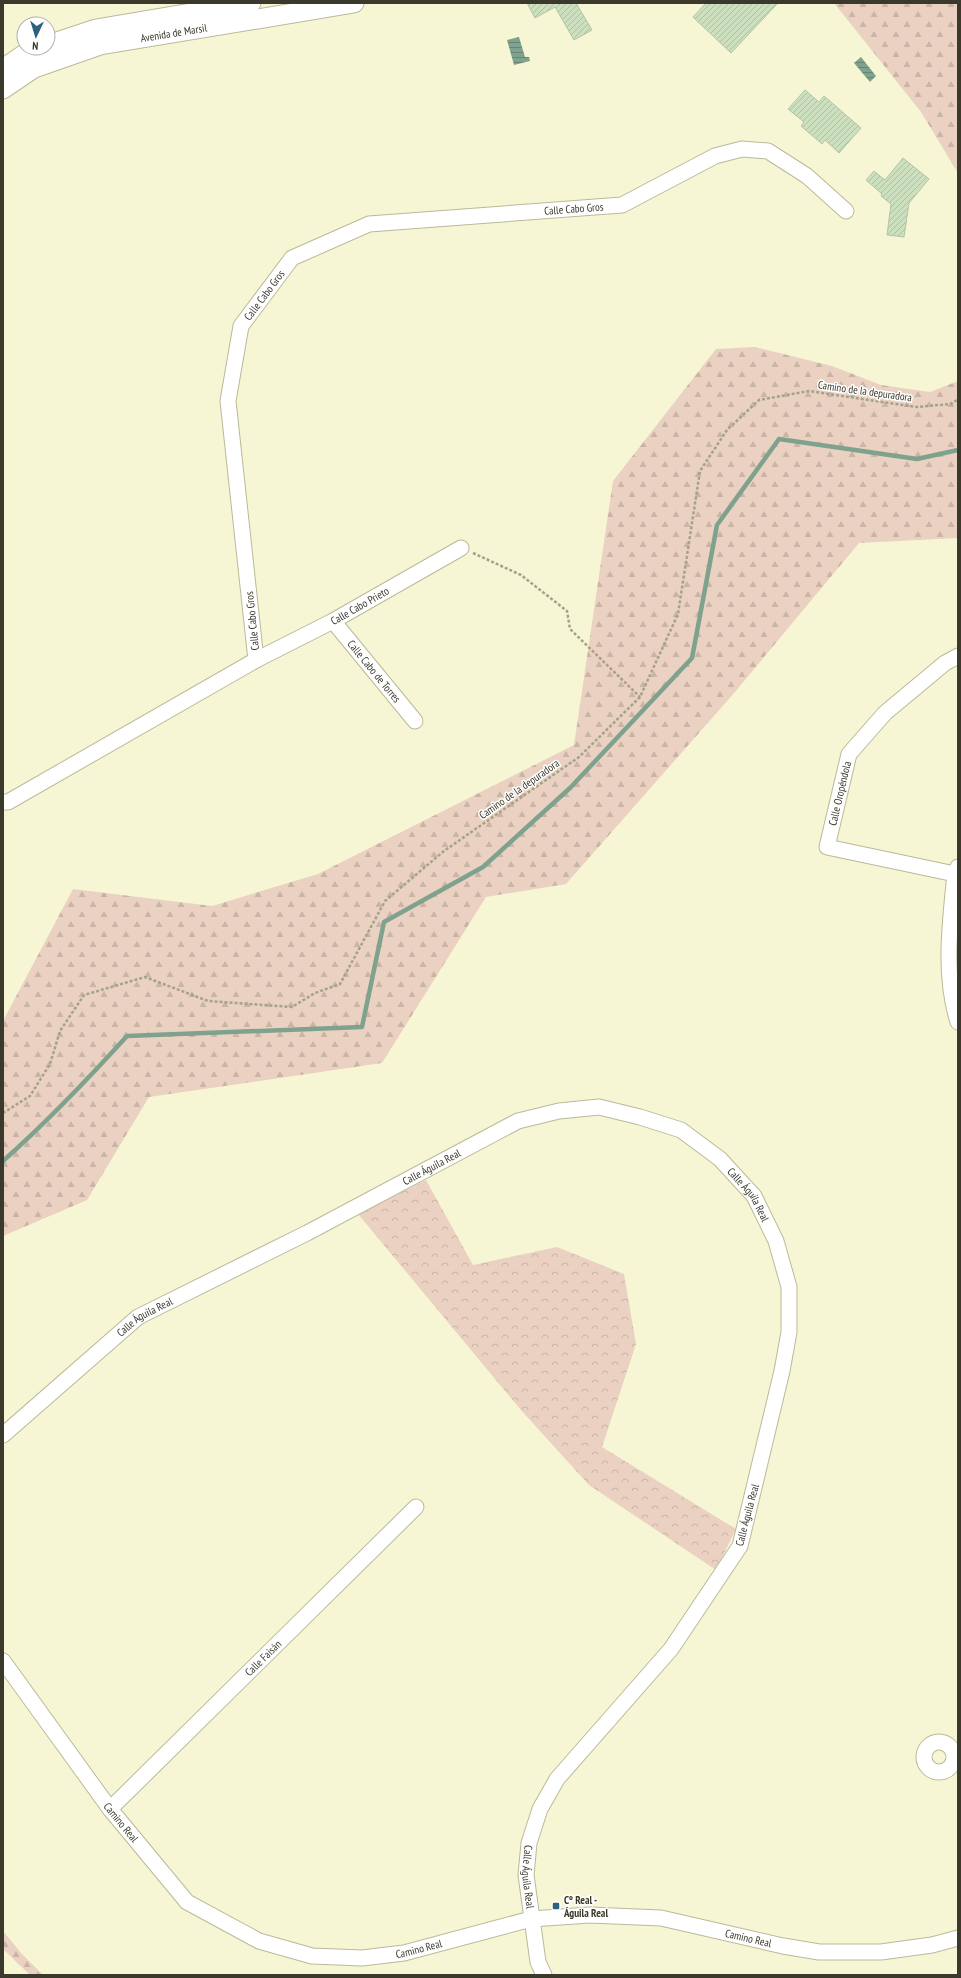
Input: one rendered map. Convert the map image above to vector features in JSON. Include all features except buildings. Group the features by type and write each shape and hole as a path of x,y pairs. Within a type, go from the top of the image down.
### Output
{"street":[{"name":"Avenida de Marsil","path":"56,42 96,29 251,3"},
{"name":"Avenida de Marsil","path":"3,89 34,68 100,45 354,3"},
{"path":"3,69 22,56"},
{"name":"Calle Cabo Gros","path":"3,802 8,802 256,660 228,401 241,326 292,258 369,224 622,205 715,156 742,149 768,151 807,176 846,211"},
{"name":"Calle Cabo Prieto","path":"256,660 333,621 461,548"},
{"name":"Calle Cabo de Torres","path":"333,621 415,722"},
{"name":"Calle Oropéndola","path":"957,870 827,847 849,754 885,713 945,663 958,656"},
{"path":"957,870 953,940 953,1006 958,1022"},
{"name":"Calle Águila Real","path":"3,1435 138,1317 307,1233 518,1121 558,1111 599,1107 640,1117 681,1130 720,1159 754,1196 776,1241 789,1287 789,1332 782,1371 740,1546 670,1649 557,1779 540,1809 529,1844 526,1876 538,1962 544,1975"},
{"name":"Calle Faisán","path":"110,1809 416,1507"},
{"name":"Camino Real","path":"3,1661 110,1809 187,1902 259,1941 312,1956 362,1958 404,1953 531,1919 590,1915 661,1918 783,1946 819,1952 881,1952 932,1945 958,1938"}],"path":[{"name":"Camino de la depuradora","path":"3,1113 30,1096 50,1064 60,1031 84,995 145,977 208,1002 292,1007 315,994 340,984 385,902 444,851 579,757 640,698 678,614 700,471 727,430 759,400 809,391 916,406 951,404 958,399"},
{"path":"461,548 521,575 567,611 570,629 640,698"}],"green space":[{"path":"834,3 958,3 958,173 921,112"},
{"path":"755,347 832,366 881,385 930,392 958,381 958,538 859,543 735,692 566,884 486,897 382,1063 149,1097 87,1200 3,1236 3,1021 73,889 212,906 318,874 574,745 613,481 716,349"},
{"path":"426,1180 473,1265 557,1247 624,1274 636,1344 602,1447 736,1529 716,1570 589,1485 520,1409 358,1214"},
{"path":"3,1931 21,1953 43,1975 30,1975 3,1949"}],"shaded area":[{"path":"519,37 525,57 529,57 530,61 514,65 507,40"},
{"path":"861,57 876,76 870,82 854,63"}],"waterway":[{"path":"3,1161 97,1069 127,1036 362,1027 384,922 483,867 570,788 692,658 717,525 779,439 917,459 958,450"}],"place":[{"name":"Cº Real - Águila Real","path":"556,1906"}]}
